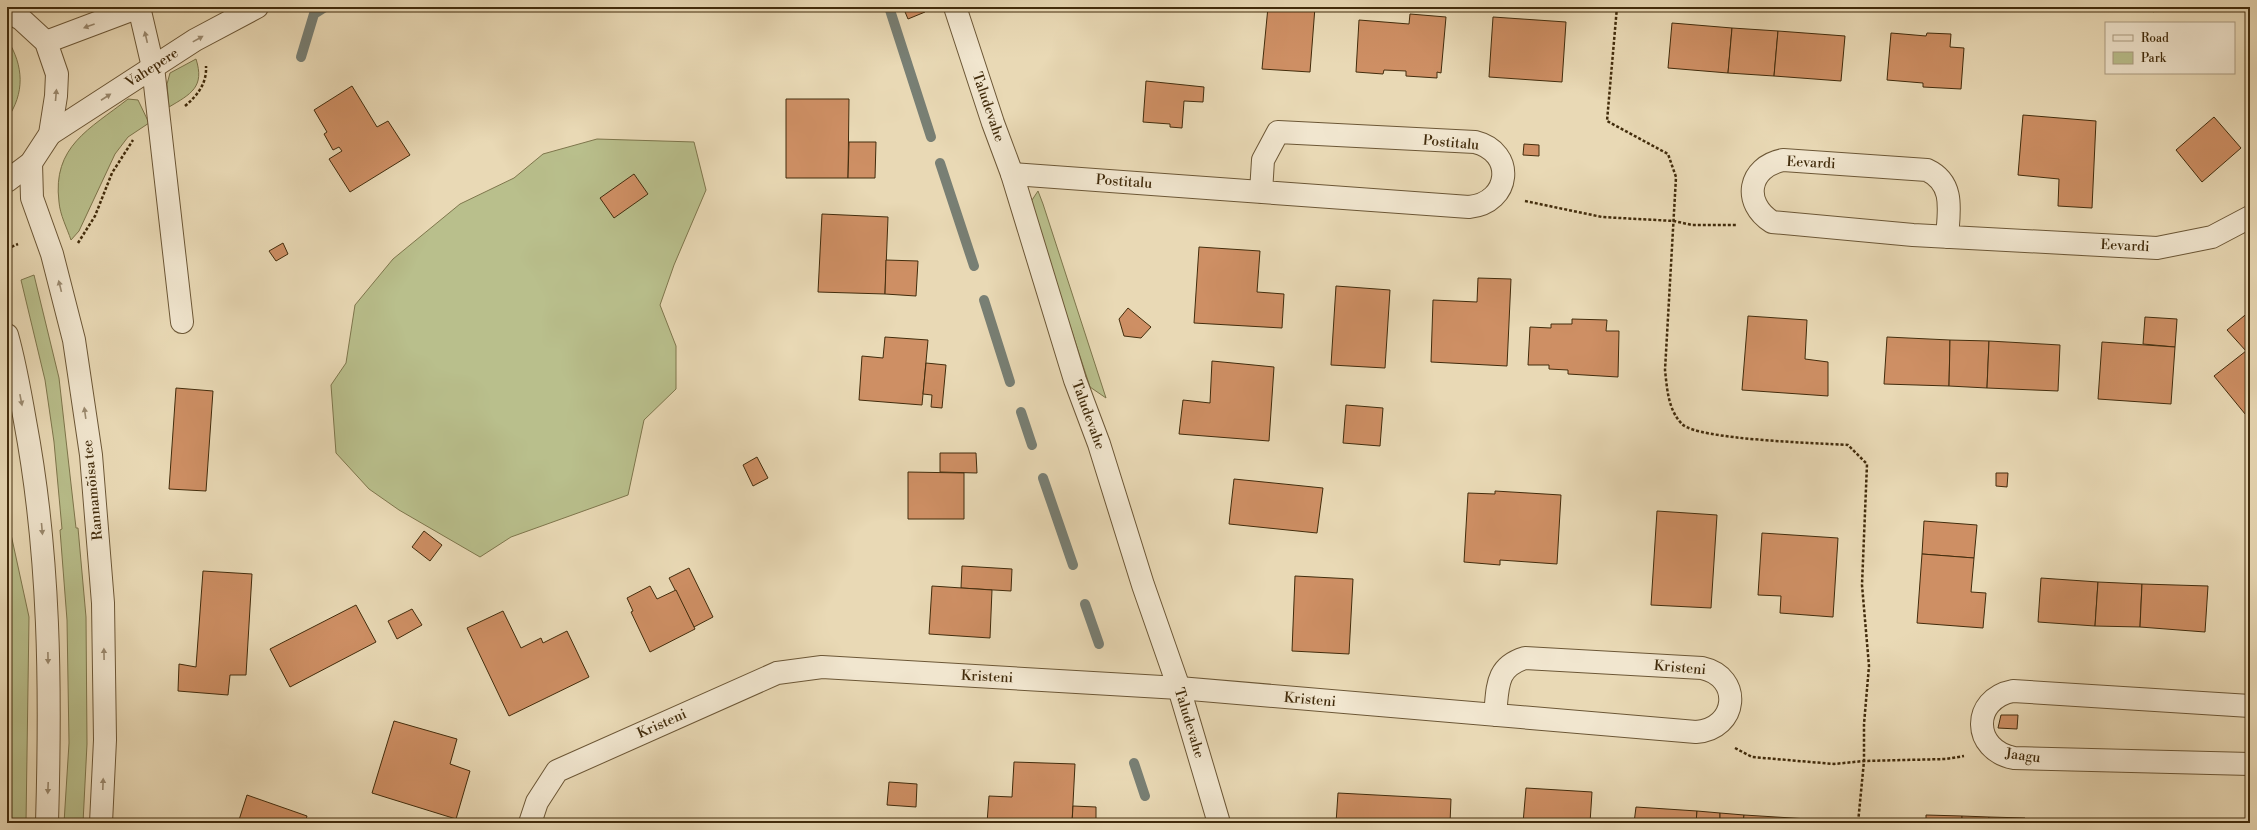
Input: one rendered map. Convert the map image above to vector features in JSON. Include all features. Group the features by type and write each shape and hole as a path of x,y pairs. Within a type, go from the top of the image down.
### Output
{"street":[{"path":"46,42 139,7 153,67 182,322"},
{"name":"Vahepere","path":"50,134 195,40 257,7"},
{"name":"Taludevahe","path":"955,7 993,123 1012,174 1075,380 1100,444 1143,585 1179,688 1219,823"},
{"path":"7,181 31,163 50,134 56,96 57,74 46,42 14,12"},
{"name":"Postitalu","path":"1012,174 1260,192 1469,207 1480,206 1495,196 1502,183 1504,173 1496,154 1482,144 1278,132 1263,160 1260,192"},
{"name":"Eevardi","path":"1947,237 1949,198 1947,189 1942,180 1934,174 1919,169 1783,160 1763,169 1756,178 1753,196 1758,210 1772,222 1781,224 1947,237 2157,248 2212,237 2250,217"},
{"name":"Rannamõisa tee","path":"31,163 32,198 52,254 74,340 91,456 99,539 103,603 105,740 101,823"},
{"path":"7,335 13,356 30,444 41,520 46,586 49,749 47,823"},
{"name":"Kristeni","path":"530,823 537,802 557,771 777,674 822,667 1179,688 1496,715 1696,732 1706,732 1722,722 1729,710 1731,700 1724,680 1717,673 1702,668 1526,658 1511,664 1501,676 1498,686 1496,715"},
{"name":"Jaagu","path":"2250,706 2013,691 2005,693 1991,701 1985,710 1982,721 1983,733 1988,744 1995,751 2004,756 2014,758 2250,764"}],"path":[{"path":"1617,7 1607,121 1668,154 1676,177 1665,370 1669,401 1682,425 1711,435 1848,445 1867,464 1862,585 1869,666 1864,724 1864,760 1858,823"},
{"path":"52,254 73,247 81,241 95,216 112,173 131,142 137,137"},
{"path":"1495,196 1602,217 1674,221 1692,224 1748,225 1758,210"},
{"path":"7,249 18,244 20,252"},
{"path":"1706,732 1752,757 1834,764 1864,760 1946,759 1995,751"}],"green space":[{"path":"7,39 17,59 20,79 17,99 7,119"},
{"path":"196,59 199,76 194,89 184,98 169,107 167,84 170,73"},
{"path":"128,99 138,100 149,123 128,137 115,154 79,231 71,240 62,217 59,202 58,183 61,166 77,141 88,130"},
{"path":"597,139 694,142 706,190 674,265 660,305 676,346 676,389 644,420 628,495 511,537 480,557 399,510 369,489 336,453 331,385 346,363 355,305 393,259 460,204 514,178 543,154"},
{"path":"1038,191 1106,398 1090,387 1030,203"},
{"path":"34,275 59,378 76,528 78,528 86,617 87,744 83,823 64,823 69,743 67,620 60,530 62,529 54,442 45,380 21,280"},
{"path":"7,516 29,617 26,823 7,823"}],"building":[{"path":"903,7 923,7 925,12 908,19"},
{"path":"1268,7 1315,7 1310,72 1262,69"},
{"path":"2149,7 2160,7 2153,12"},
{"path":"1410,14 1446,17 1441,73 1437,72 1437,78 1406,76 1406,71 1384,70 1383,74 1356,72 1359,20 1409,24"},
{"path":"1493,17 1566,22 1562,82 1489,77"},
{"path":"1672,23 1732,28 1728,73 1668,68"},
{"path":"1732,28 1778,31 1774,76 1728,73"},
{"path":"1778,31 1845,36 1841,81 1774,76"},
{"path":"1891,33 1926,36 1927,33 1951,34 1950,47 1964,48 1961,89 1923,87 1923,83 1887,80"},
{"path":"1146,81 1204,87 1203,102 1184,101 1182,128 1170,127 1170,124 1143,122"},
{"path":"352,86 377,127 388,121 410,155 350,192 329,159 342,151 339,147 333,150 324,134 327,132 314,110"},
{"path":"786,99 849,99 848,178 786,178"},
{"path":"2023,115 2096,121 2092,208 2058,206 2059,179 2018,175"},
{"path":"2214,117 2241,148 2202,182 2176,150"},
{"path":"849,142 876,142 875,178 848,178"},
{"path":"1524,144 1539,145 1539,156 1523,155"},
{"path":"634,174 648,194 614,218 600,198"},
{"path":"822,214 888,217 885,294 818,292"},
{"path":"283,243 288,254 276,261 269,251"},
{"path":"1199,247 1260,251 1257,292 1284,294 1282,328 1194,323"},
{"path":"886,260 918,261 916,296 885,294"},
{"path":"1478,278 1511,279 1507,366 1431,362 1433,300 1477,302"},
{"path":"1336,286 1390,290 1385,368 1331,365"},
{"path":"1128,308 1151,327 1141,338 1124,336 1119,319"},
{"path":"2250,311 2250,420 2214,376 2246,351 2227,330"},
{"path":"1748,316 1807,320 1805,359 1828,362 1828,396 1742,390"},
{"path":"2145,317 2177,319 2175,347 2143,344"},
{"path":"1572,319 1607,320 1606,331 1619,331 1618,377 1568,374 1568,370 1549,369 1549,365 1528,365 1530,327 1551,328 1551,324 1572,324"},
{"path":"885,337 928,340 922,405 859,400 862,356 883,358"},
{"path":"1887,337 1950,340 1949,386 1884,384"},
{"path":"1950,340 1989,341 1987,388 1949,386"},
{"path":"1989,341 2060,345 2058,391 1987,388"},
{"path":"2102,342 2175,347 2171,404 2098,399"},
{"path":"1212,361 1274,367 1269,441 1179,434 1183,400 1210,403"},
{"path":"926,363 946,365 942,408 931,407 932,395 923,394"},
{"path":"176,388 213,391 206,491 169,489"},
{"path":"1346,405 1383,408 1380,446 1343,443"},
{"path":"940,453 976,453 977,473 940,472"},
{"path":"757,457 768,478 753,486 743,465"},
{"path":"908,472 964,473 964,519 908,519"},
{"path":"1996,473 2008,473 2007,487 1996,486"},
{"path":"1234,479 1323,488 1317,533 1229,524"},
{"path":"1495,491 1561,495 1557,564 1500,560 1500,565 1464,562 1468,493 1495,494"},
{"path":"1657,511 1717,515 1711,608 1651,605"},
{"path":"1924,521 1977,525 1974,558 1922,554"},
{"path":"424,531 442,545 430,561 412,547"},
{"path":"1762,533 1838,538 1833,617 1780,613 1781,596 1758,595"},
{"path":"1922,554 1974,558 1971,592 1986,593 1983,628 1917,623"},
{"path":"962,566 1012,569 1011,591 961,588"},
{"path":"689,568 713,617 694,627 669,578"},
{"path":"203,571 252,574 246,675 230,675 228,695 178,691 179,664 196,667"},
{"path":"1295,576 1353,579 1349,654 1292,651"},
{"path":"2041,578 2098,582 2095,626 2038,622"},
{"path":"2098,582 2142,584 2140,627 2095,626"},
{"path":"2142,584 2208,586 2205,632 2140,627"},
{"path":"650,586 657,599 676,590 695,629 650,652 631,612 633,611 627,598"},
{"path":"932,586 992,590 990,638 929,634"},
{"path":"356,605 376,642 290,687 270,649"},
{"path":"412,609 422,625 397,639 388,621"},
{"path":"503,611 521,648 541,638 543,643 567,631 589,677 509,716 467,628"},
{"path":"2001,715 2018,715 2017,729 1998,728"},
{"path":"394,721 457,739 450,764 470,771 456,819 372,793"},
{"path":"1014,762 1075,764 1072,823 987,823 989,796 1012,797"},
{"path":"889,782 917,784 916,807 887,805"},
{"path":"1526,788 1592,792 1590,823 1523,823"},
{"path":"1338,793 1451,799 1450,823 1336,823"},
{"path":"247,795 307,816 305,823 238,823"},
{"path":"1073,806 1096,807 1096,823 1072,823"},
{"path":"1636,807 1697,811 1696,823 1634,823"},
{"path":"1697,811 1720,813 1720,823 1696,823"},
{"path":"1720,813 1744,815 1743,823 1720,823"},
{"path":"1744,815 1808,819 1807,823 1743,823"},
{"path":"1926,815 1962,816 1962,823 1897,823 1897,821 1926,822"},
{"path":"1962,816 1989,817 1989,823 1962,823"},
{"path":"1989,817 2025,818 2025,823 1989,823"}],"waterway":[{"path":"301,57 314,14 325,7"},
{"path":"889,7 931,137"},
{"path":"940,163 974,266"},
{"path":"984,300 1010,382"},
{"path":"1021,412 1032,445"},
{"path":"1043,478 1073,565"},
{"path":"1085,604 1099,644"},
{"path":"1134,763 1145,796"}]}
